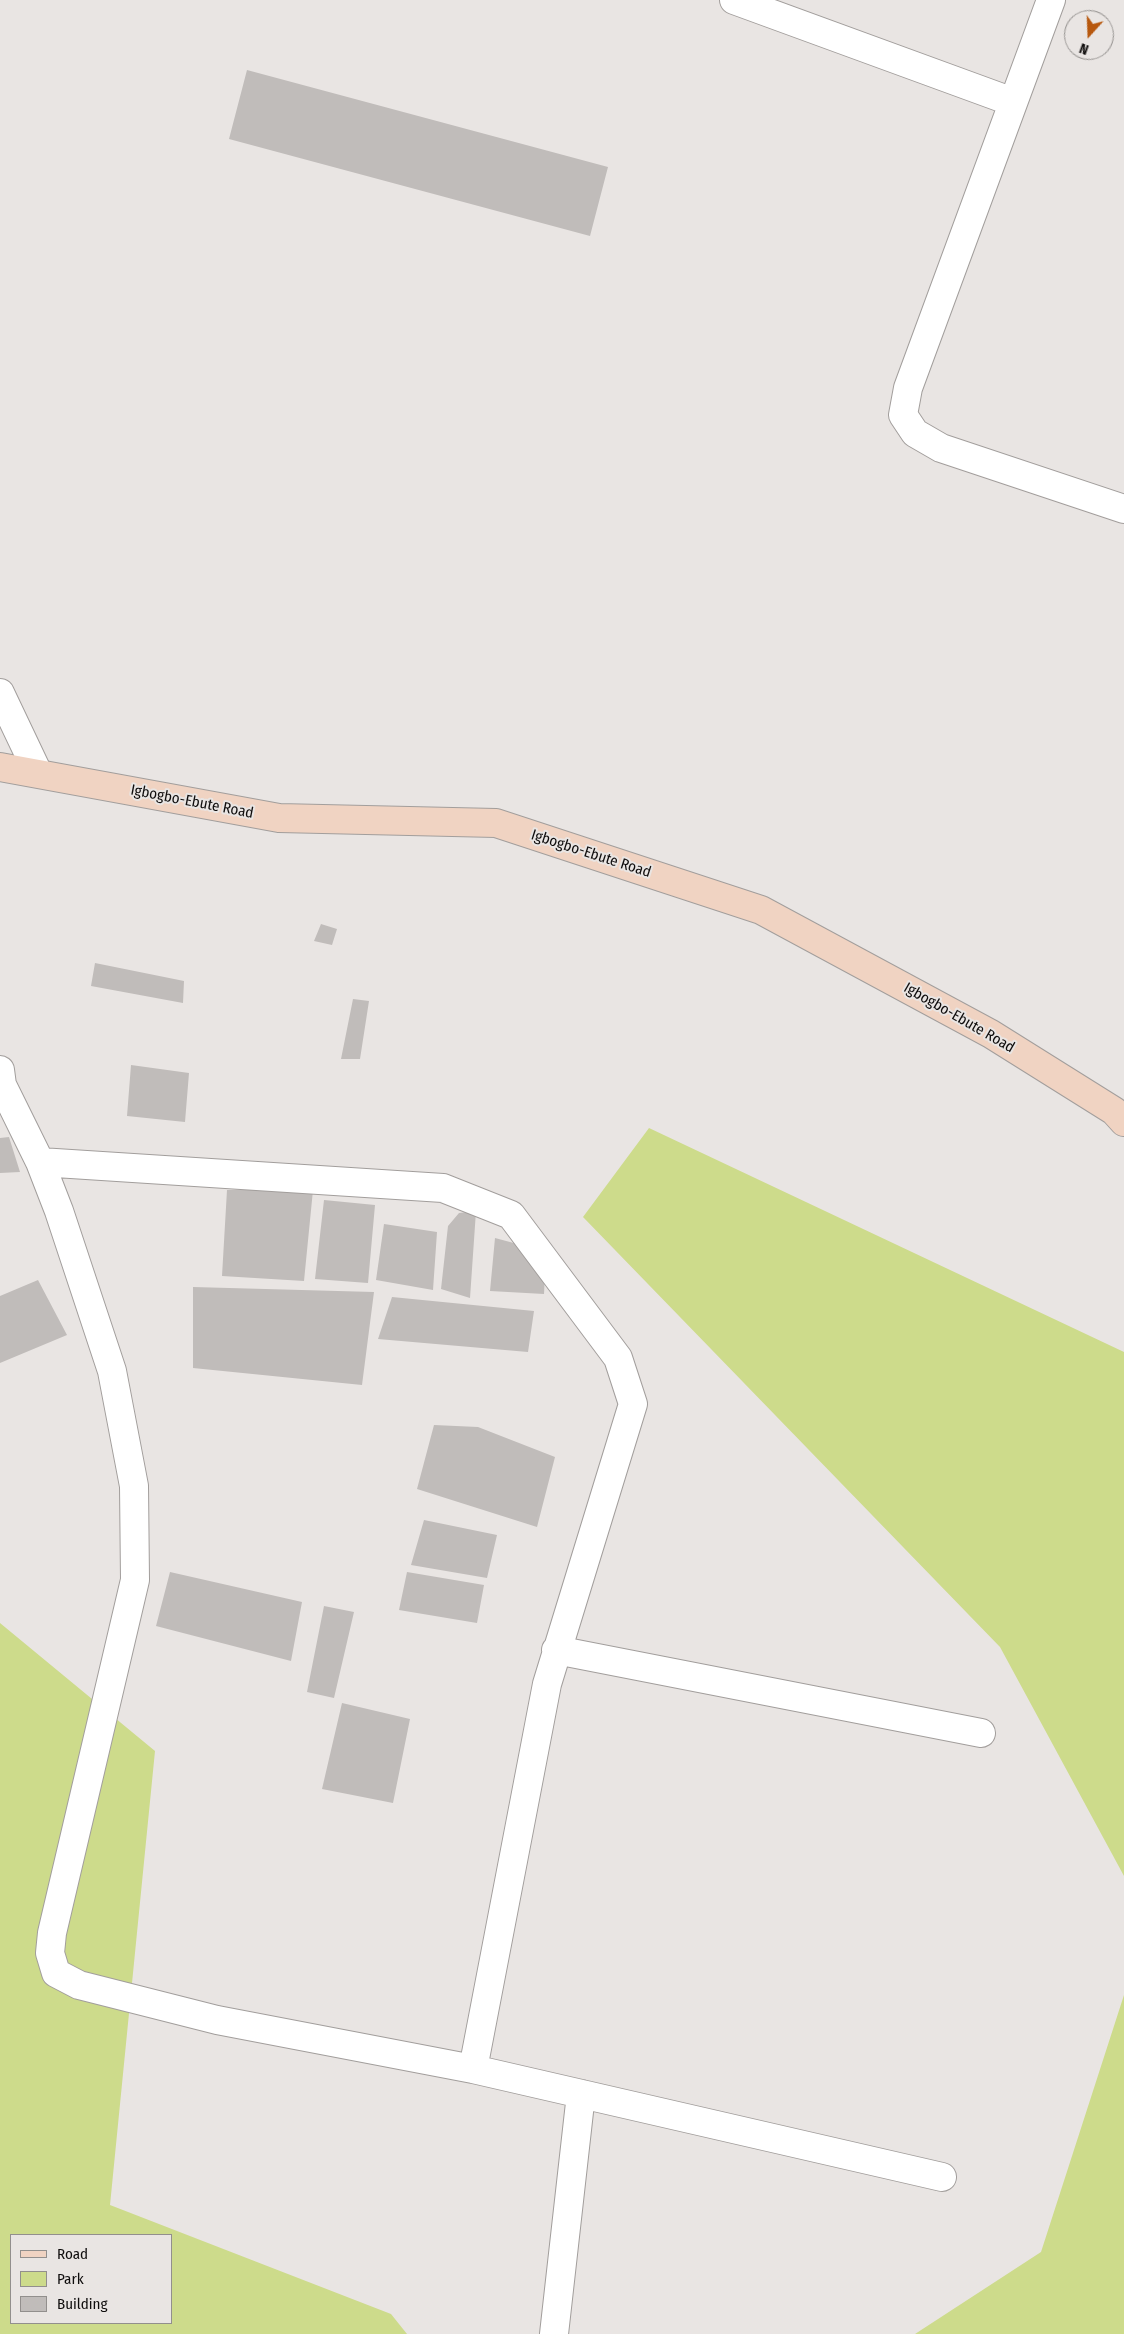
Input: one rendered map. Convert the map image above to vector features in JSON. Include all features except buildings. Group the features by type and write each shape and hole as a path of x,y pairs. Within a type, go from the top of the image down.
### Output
{"main road":[{"name":"Igbogbo-Ebute Road","path":"0,767 279,818 496,823 760,910 991,1034 1121,1111"}],"street":[{"path":"734,0 1013,102"},
{"path":"1052,0 908,388 903,415 915,434 941,448 1124,509"},
{"path":"0,693 38,773"},
{"path":"0,1070 2,1085 40,1162 112,1372 134,1486 135,1580 52,1933 50,1954 56,1972 79,1985 217,2020 473,2069 942,2177"},
{"path":"40,1162 443,1188 511,1215 618,1358 633,1404 547,1684 473,2069"},
{"path":"556,1650 981,1733"},
{"path":"554,2334 581,2094"}],"green space":[{"path":"649,1128 1124,1352 1124,1876 1000,1647 583,1217"},
{"path":"0,1623 155,1751 110,2205 391,2314 407,2334 0,2334"},
{"path":"1124,1995 1124,2334 915,2334 1041,2252"}]}
